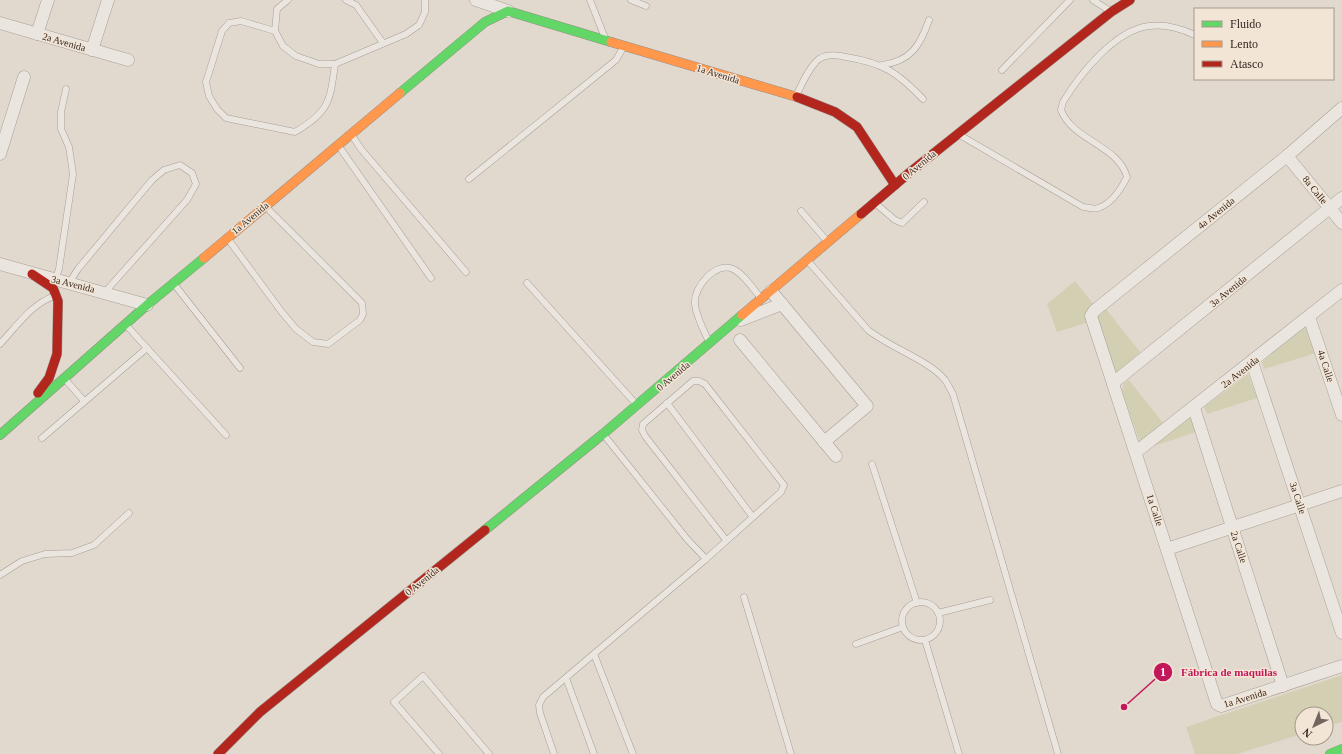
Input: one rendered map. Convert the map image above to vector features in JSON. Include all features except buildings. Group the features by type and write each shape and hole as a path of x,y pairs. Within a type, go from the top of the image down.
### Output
{"main road":[{"name":"0 Avenida","path":"218,754 260,712 638,405 874,202 1111,12 1130,0"},
{"name":"1a Avenida","path":"0,435 173,282 485,22 508,11 795,97 832,110 849,120 864,137 895,185"},
{"path":"26,411 49,378 57,354 58,301 53,288 32,274"},
{"path":"1330,754 1342,749"}],"street":[{"path":"36,34 48,0"},
{"path":"92,50 108,0"},
{"name":"1a Avenida","path":"476,0 497,3 508,11"},
{"name":"2a Avenida","path":"0,23 128,60"},
{"path":"0,154 24,77"},
{"name":"4a Avenida","path":"1091,316 1094,311 1287,156 1342,108"},
{"name":"8a Calle","path":"1287,156 1342,223"},
{"name":"3a Avenida","path":"1113,383 1342,198"},
{"name":"3a Avenida","path":"0,264 69,284 105,292 147,305"},
{"name":"2a Avenida","path":"1136,452 1194,408 1342,290"},
{"path":"771,291 867,406 824,442"},
{"path":"736,322 782,304"},
{"name":"1a Calle","path":"1091,316 1216,704"},
{"name":"4a Calle","path":"1309,317 1342,416"},
{"path":"740,340 836,456"},
{"name":"3a Calle","path":"1252,362 1342,634"},
{"name":"2a Calle","path":"1194,408 1283,686"},
{"path":"1167,549 1342,491"},
{"name":"1a Avenida","path":"1216,704 1221,706 1342,666"}],"lane":[{"path":"288,0 277,9 275,31 283,46 296,56 318,64 335,64 406,34 419,25 425,12 425,0"},
{"path":"346,0 356,5 383,43"},
{"path":"590,0 607,41"},
{"path":"630,0 646,6"},
{"path":"1002,70 1070,0"},
{"path":"1093,0 1111,12"},
{"path":"795,97 813,66 820,59 836,55 882,65 895,63 907,56 918,46 929,20"},
{"path":"275,31 241,21 229,23 222,31 206,82 209,96 217,109 226,118 295,132 312,122 327,105 331,95 335,64"},
{"path":"957,134 1083,207 1097,209 1109,202 1121,189 1127,176 1124,166 1115,158 1070,127 1061,110 1063,102 1099,55 1133,30 1149,26 1166,26 1194,35"},
{"path":"469,179 616,60 624,46"},
{"path":"882,65 910,85 923,99"},
{"path":"55,280 59,269 73,174 69,147 62,129 61,112 66,89"},
{"path":"351,134 361,149 466,272"},
{"path":"338,145 431,278"},
{"path":"69,284 78,269 152,180 164,170 180,165 192,173 196,184 187,200 105,292"},
{"path":"874,202 895,220 902,223 924,202"},
{"path":"227,238 280,311 296,329 313,342 328,344 360,320 363,314 362,304 265,206"},
{"path":"801,211 828,243"},
{"path":"807,260 868,330 879,339 931,368 944,380 953,394 1058,754"},
{"path":"710,344 695,304 695,294 702,281 719,269 726,267 734,269 762,299"},
{"path":"173,282 240,368"},
{"path":"527,283 638,405"},
{"path":"0,344 26,314 48,298 56,296"},
{"path":"125,324 226,436"},
{"path":"42,438 147,348"},
{"path":"64,378 84,401"},
{"path":"554,754 540,713 539,705 543,697 706,559 752,516 781,492 784,486 705,384 699,381 692,381 643,424 642,430 645,436 726,540"},
{"path":"667,403 752,516"},
{"path":"603,434 687,539 706,559"},
{"path":"872,464 917,603"},
{"path":"0,575 22,561 45,554 72,553 94,546 129,514"},
{"path":"744,597 791,754"},
{"path":"938,613 990,600"},
{"path":"917,603 926,603 933,607 938,613 940,622 938,630 933,636 925,640 916,639 907,634 903,627 903,616 908,607 917,603"},
{"path":"856,644 903,627"},
{"path":"925,640 959,754"},
{"path":"594,654 633,754"},
{"path":"439,754 394,702 423,676 489,754"},
{"path":"566,678 594,754"}],"shaded area":[{"path":"1075,281 1094,305 1086,316 1086,323 1057,332 1047,304"},
{"path":"1106,309 1140,352 1116,373 1097,318"},
{"path":"1307,326 1316,353 1264,369 1262,362"},
{"path":"1248,374 1257,398 1207,414 1204,407"},
{"path":"1129,380 1163,423 1140,442 1122,391 1124,383"},
{"path":"1190,417 1196,432 1151,447"},
{"path":"1342,675 1342,722 1334,724 1334,706 1294,706 1294,736 1237,754 1195,754 1186,727"}],"traffic: fast":[{"path":"400,93 485,22 508,11 611,42"},
{"path":"0,435 147,305 204,258"},
{"path":"485,530 603,434 742,315"},
{"path":"1330,754 1342,749"}],"traffic: slow":[{"path":"611,42 797,97"},
{"path":"204,258 400,93"},
{"path":"742,315 861,214"}],"traffic: jam":[{"path":"861,214 909,173 1111,12 1130,0"},
{"path":"797,97 835,112 857,127 895,185"},
{"path":"32,274 53,288 58,301 57,354 49,378 38,393"},
{"path":"218,754 260,712 485,530"}],"place":[{"name":"Fábrica de maquilas","path":"1124,707"}]}
